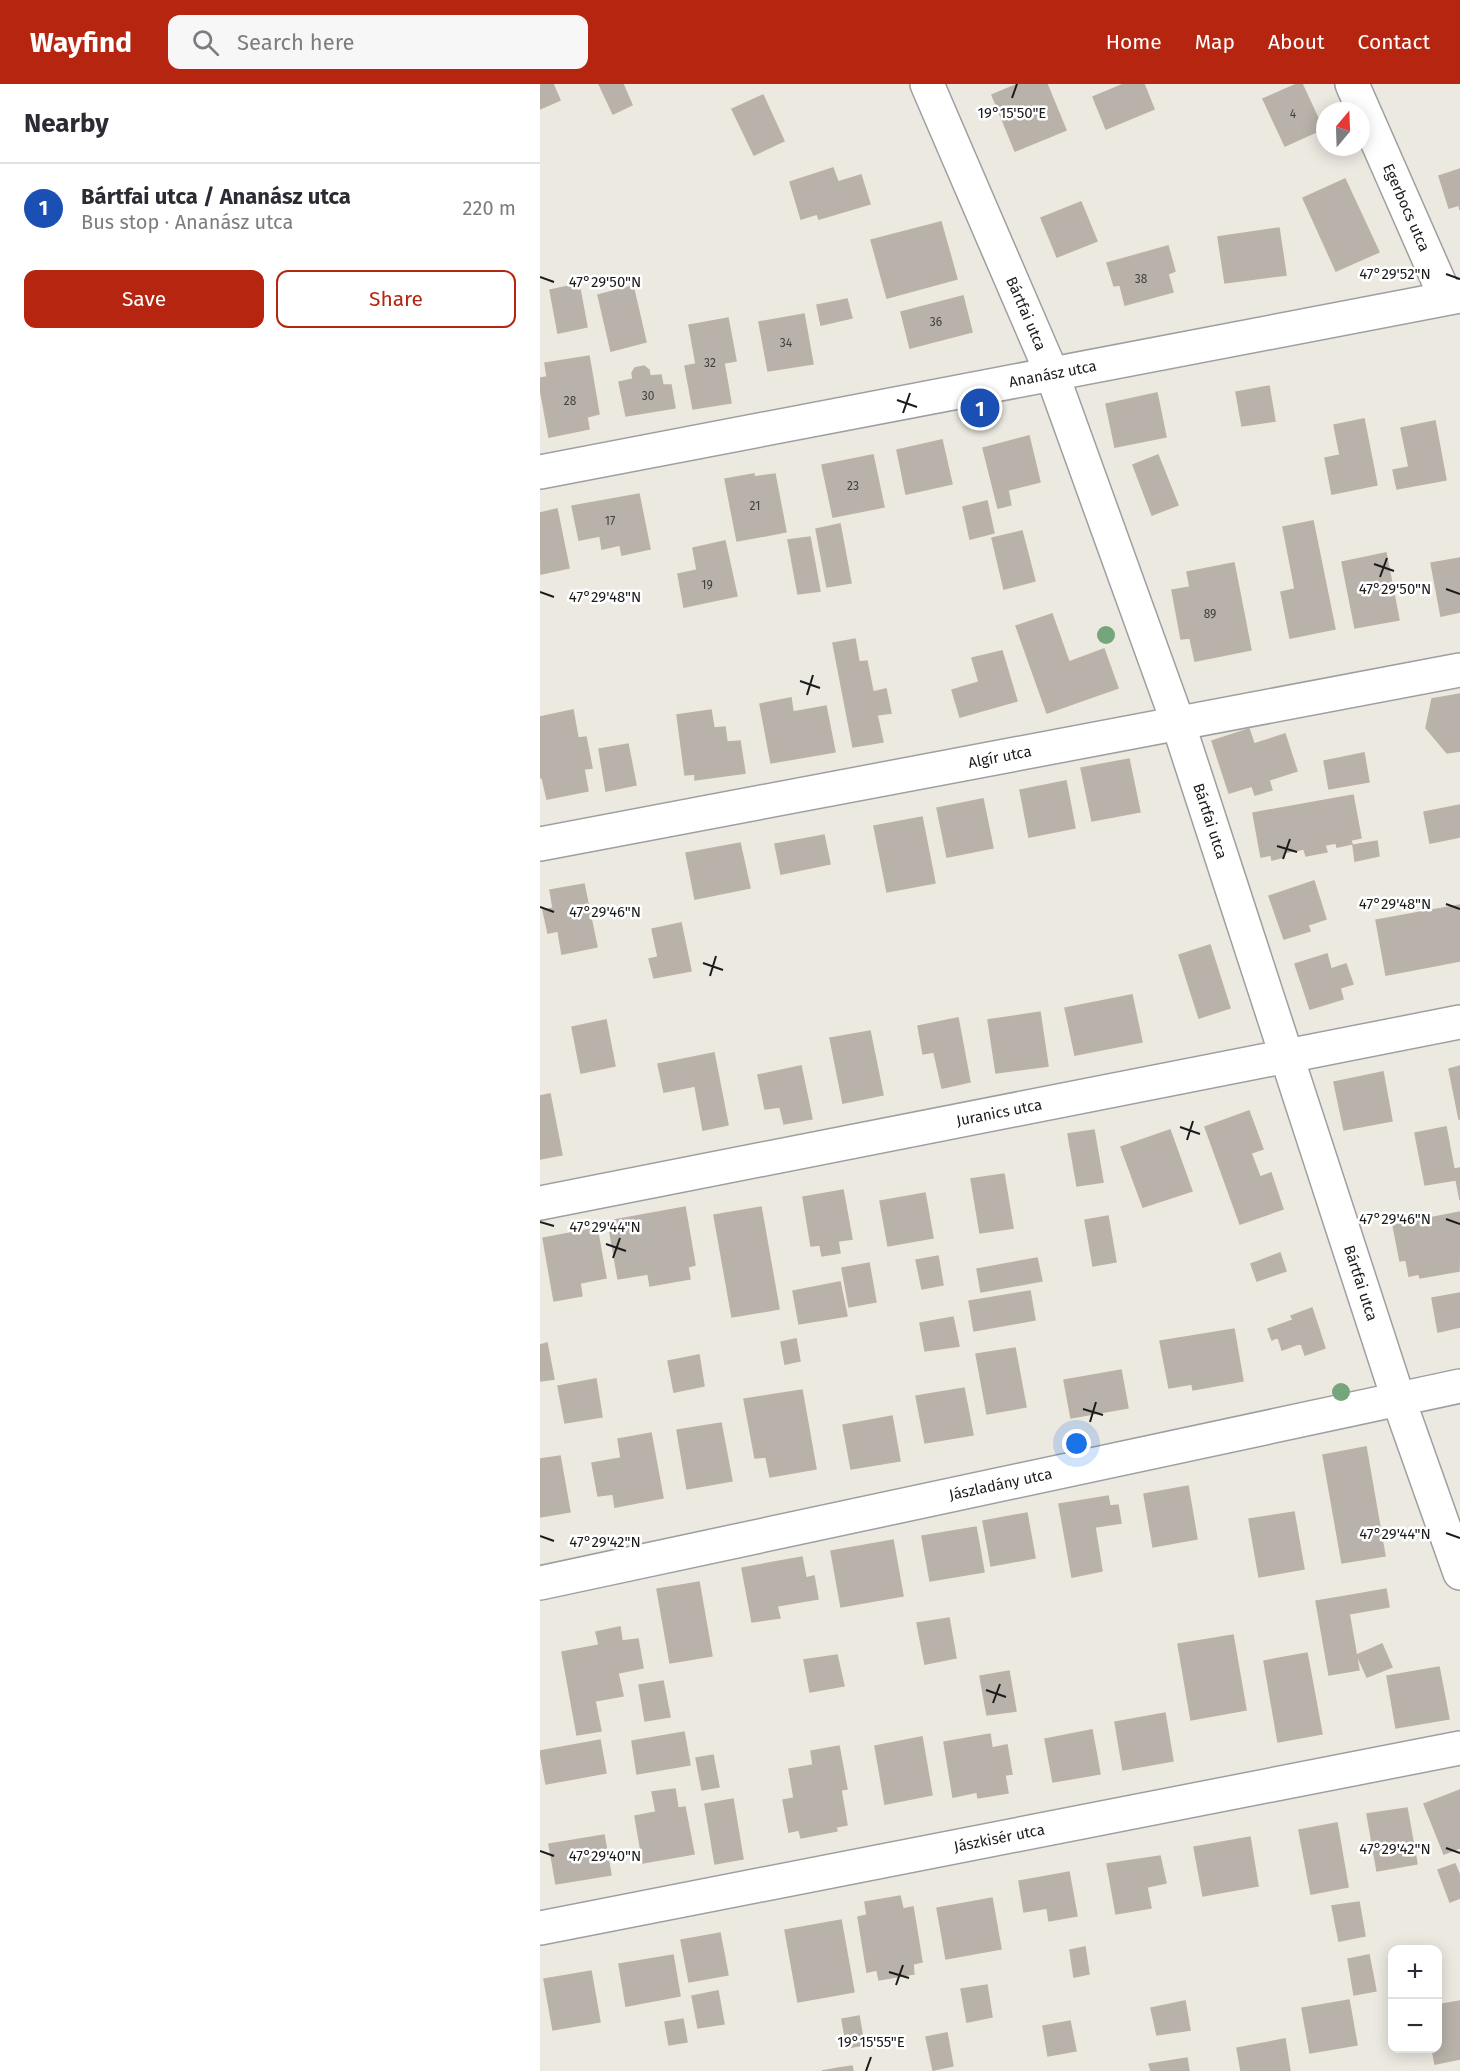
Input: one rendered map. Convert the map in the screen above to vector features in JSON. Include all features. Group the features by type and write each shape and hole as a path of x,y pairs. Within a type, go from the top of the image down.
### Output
{"street":[{"name":"Bártfai utca","path":"927,84 1052,374 1178,723 1398,1398 1460,1573"},
{"name":"Egerbocs utca","path":"1352,84 1453,297"},
{"name":"Ananász utca","path":"540,472 1453,297"},
{"name":"Algír utca","path":"540,844 1460,670"},
{"name":"Juranics utca","path":"540,1203 1460,1023"},
{"name":"Jászladány utca","path":"540,1583 1460,1386"},
{"name":"Jászkisér utca","path":"540,1928 1460,1748"}],"building":[{"path":"540,84 553,84 560,100 540,109"},
{"path":"599,84 623,84 632,105 613,114"},
{"path":"1018,84 1047,84 1066,130 1015,151 992,95"},
{"path":"1124,84 1144,84 1154,109 1106,129 1093,97"},
{"path":"1302,84 1316,114 1316,132 1285,146 1263,99"},
{"path":"763,95 784,141 754,155 732,109"},
{"path":"833,168 838,182 861,175 870,204 819,219 817,214 801,219 790,182"},
{"path":"1460,169 1460,210 1459,205 1449,208 1439,176"},
{"path":"1345,179 1379,252 1336,271 1303,198"},
{"path":"1081,202 1097,241 1057,257 1041,218"},
{"path":"941,222 957,279 887,298 871,240"},
{"path":"1279,228 1286,275 1225,283 1218,237"},
{"path":"1168,246 1175,271 1168,274 1173,292 1125,305 1120,285 1114,286 1107,263"},
{"path":"579,284 587,327 558,333 550,290"},
{"path":"633,286 646,342 611,351 598,295"},
{"path":"963,296 972,332 910,348 901,312"},
{"path":"847,299 852,318 821,325 817,305"},
{"path":"804,314 813,364 768,371 759,322"},
{"path":"728,318 736,361 724,363 731,403 693,409 685,366 696,364 689,325"},
{"path":"589,356 599,414 587,417 589,429 549,437 540,388 540,378 547,377 545,363"},
{"path":"644,366 649,370 650,376 661,375 663,385 671,385 675,408 626,416 619,382 633,379 632,373 635,368"},
{"path":"1269,386 1275,421 1242,426 1236,392"},
{"path":"1157,393 1166,437 1115,447 1106,404"},
{"path":"1364,419 1377,485 1332,494 1325,458 1340,455 1334,425"},
{"path":"1435,421 1446,480 1397,489 1393,470 1409,467 1401,428"},
{"path":"1029,436 1040,482 1008,490 1011,505 998,508 983,448"},
{"path":"942,440 952,484 906,494 897,450"},
{"path":"873,455 884,507 833,517 822,465"},
{"path":"1158,455 1178,505 1152,515 1133,465"},
{"path":"754,474 754,477 775,474 786,532 737,541 725,479"},
{"path":"639,494 650,549 622,555 620,545 602,549 600,536 579,540 572,506"},
{"path":"987,501 994,533 970,539 963,507"},
{"path":"557,509 569,568 541,574 540,513"},
{"path":"1313,521 1335,629 1290,638 1281,592 1295,589 1283,527"},
{"path":"840,524 851,583 827,587 816,529"},
{"path":"1022,531 1035,581 1004,589 992,538"},
{"path":"810,537 820,591 798,594 788,540"},
{"path":"725,541 737,596 684,607 678,574 697,570 693,548"},
{"path":"1386,553 1399,620 1355,628 1342,562"},
{"path":"1460,558 1460,612 1441,616 1431,563"},
{"path":"1234,563 1251,650 1195,661 1190,638 1181,639 1172,590 1190,587 1187,572"},
{"path":"1052,614 1069,662 1104,649 1118,688 1047,713 1016,626"},
{"path":"855,639 859,662 867,661 873,692 886,689 891,713 877,715 883,742 853,747 833,643"},
{"path":"1002,651 1017,701 960,717 952,690 979,682 972,658"},
{"path":"1460,694 1460,751 1447,753 1426,728 1432,699"},
{"path":"791,698 793,712 826,706 835,752 771,763 760,704"},
{"path":"573,710 578,738 586,737 592,768 584,769 588,791 547,799 542,777 540,778 540,717"},
{"path":"711,710 714,728 725,727 727,742 740,741 745,773 695,780 695,774 685,775 677,715"},
{"path":"1249,729 1254,744 1285,734 1297,771 1269,780 1272,790 1255,795 1252,786 1229,793 1212,741"},
{"path":"628,744 636,785 606,791 599,749"},
{"path":"1364,753 1369,782 1329,789 1324,761"},
{"path":"1129,759 1140,812 1092,821 1081,768"},
{"path":"1066,781 1075,828 1029,837 1020,790"},
{"path":"1353,795 1361,838 1351,840 1352,844 1337,847 1336,843 1325,845 1327,852 1306,856 1304,849 1283,853 1284,857 1272,860 1271,855 1261,857 1253,813"},
{"path":"983,799 993,848 947,857 937,808"},
{"path":"1460,805 1460,837 1430,843 1424,812"},
{"path":"922,817 935,883 887,892 874,826"},
{"path":"824,835 830,864 781,874 775,844"},
{"path":"1377,841 1379,856 1355,861 1353,845"},
{"path":"740,843 750,888 695,899 686,853"},
{"path":"1314,881 1326,919 1308,925 1310,931 1284,939 1269,896"},
{"path":"584,884 597,947 562,954 558,931 548,933 543,910 553,908 550,890"},
{"path":"1460,905 1460,961 1386,975 1376,920"},
{"path":"681,923 691,971 654,978 649,959 658,957 652,929"},
{"path":"1210,945 1230,1008 1199,1018 1179,955"},
{"path":"1327,954 1331,969 1346,964 1353,984 1340,988 1343,999 1310,1009 1295,964"},
{"path":"1132,995 1142,1042 1075,1055 1065,1008"},
{"path":"1040,1012 1048,1066 996,1073 988,1020"},
{"path":"958,1018 970,1082 942,1088 934,1052 923,1054 918,1026"},
{"path":"606,1020 615,1066 581,1073 572,1027"},
{"path":"870,1031 883,1095 843,1103 830,1038"},
{"path":"714,1053 728,1125 703,1130 695,1086 664,1092 658,1064"},
{"path":"801,1066 812,1119 784,1124 780,1107 765,1109 758,1075"},
{"path":"1460,1066 1460,1119 1459,1119 1449,1069"},
{"path":"1383,1072 1392,1121 1344,1130 1334,1082"},
{"path":"550,1094 562,1155 540,1159 540,1096"},
{"path":"1249,1111 1263,1149 1251,1153 1260,1177 1271,1173 1283,1209 1240,1224 1205,1127"},
{"path":"1446,1127 1456,1180 1425,1185 1415,1133"},
{"path":"1094,1130 1103,1182 1077,1186 1068,1134"},
{"path":"1170,1130 1192,1191 1143,1207 1121,1147"},
{"path":"1460,1168 1460,1200 1454,1169"},
{"path":"1004,1174 1013,1228 980,1233 971,1179"},
{"path":"843,1190 852,1239 838,1241 840,1253 822,1256 820,1245 811,1246 803,1197"},
{"path":"925,1193 933,1238 888,1246 880,1201"},
{"path":"685,1207 695,1265 688,1267 690,1279 650,1286 648,1274 618,1279 608,1221"},
{"path":"761,1207 779,1309 732,1317 714,1215"},
{"path":"1460,1212 1459,1271 1420,1278 1419,1274 1409,1276 1406,1260 1400,1261 1393,1225"},
{"path":"1108,1216 1116,1262 1093,1266 1085,1220"},
{"path":"597,1228 606,1278 580,1283 582,1296 554,1301 543,1238"},
{"path":"1280,1253 1286,1271 1257,1281 1251,1264"},
{"path":"938,1256 943,1285 922,1289 916,1260"},
{"path":"1037,1258 1042,1281 981,1292 977,1269"},
{"path":"869,1263 876,1302 849,1307 842,1268"},
{"path":"840,1282 847,1316 799,1324 793,1291"},
{"path":"1030,1291 1035,1320 974,1331 969,1301"},
{"path":"1460,1293 1460,1327 1438,1332 1432,1298"},
{"path":"1312,1308 1325,1348 1305,1355 1301,1343 1282,1350 1278,1337 1272,1340 1268,1329 1293,1320 1291,1316"},
{"path":"953,1317 959,1346 925,1351 920,1323"},
{"path":"1234,1329 1243,1381 1193,1390 1192,1384 1169,1388 1160,1341"},
{"path":"796,1339 800,1361 785,1364 781,1342"},
{"path":"547,1343 554,1379 540,1381 540,1345"},
{"path":"1015,1348 1026,1407 987,1414 976,1354"},
{"path":"699,1355 704,1386 674,1392 668,1361"},
{"path":"1121,1370 1128,1408 1071,1418 1064,1380"},
{"path":"596,1379 602,1417 565,1423 558,1386"},
{"path":"964,1388 973,1435 925,1443 916,1396"},
{"path":"802,1390 816,1469 770,1477 766,1457 755,1458 744,1399"},
{"path":"892,1416 900,1461 851,1469 843,1425"},
{"path":"721,1423 732,1481 687,1489 677,1430"},
{"path":"651,1433 663,1498 615,1507 613,1494 598,1496 592,1463 621,1458 618,1439"},
{"path":"1366,1447 1385,1556 1342,1563 1323,1455"},
{"path":"560,1456 570,1512 540,1517 540,1459"},
{"path":"1188,1486 1197,1539 1153,1547 1144,1494"},
{"path":"1108,1496 1110,1506 1118,1505 1121,1523 1095,1527 1102,1571 1072,1577 1059,1504"},
{"path":"1294,1512 1304,1569 1259,1577 1249,1519"},
{"path":"1027,1513 1035,1558 991,1566 983,1521"},
{"path":"976,1527 984,1572 930,1581 922,1536"},
{"path":"893,1540 903,1596 841,1607 831,1551"},
{"path":"802,1557 806,1578 814,1576 818,1599 777,1606 780,1618 752,1622 742,1568"},
{"path":"699,1582 712,1656 670,1663 657,1589"},
{"path":"1386,1589 1389,1607 1349,1614 1346,1596"},
{"path":"1346,1596 1359,1670 1329,1675 1316,1601"},
{"path":"949,1618 956,1658 925,1664 917,1623"},
{"path":"620,1627 622,1641 638,1639 643,1668 618,1673 623,1696 595,1701 601,1731 577,1735 562,1652 599,1645 596,1632"},
{"path":"1233,1635 1246,1710 1191,1720 1178,1644"},
{"path":"1382,1644 1392,1667 1367,1677 1357,1655"},
{"path":"1307,1653 1322,1734 1278,1742 1264,1661"},
{"path":"837,1655 844,1686 810,1692 804,1660"},
{"path":"1439,1667 1449,1719 1396,1728 1387,1676"},
{"path":"1009,1671 1016,1711 987,1715 980,1676"},
{"path":"663,1681 670,1717 645,1721 639,1685"},
{"path":"1165,1713 1173,1761 1123,1770 1115,1722"},
{"path":"1092,1730 1100,1774 1053,1782 1045,1739"},
{"path":"684,1732 690,1765 637,1774 632,1741"},
{"path":"990,1734 992,1748 1007,1745 1012,1774 1005,1775 1008,1793 978,1798 977,1792 953,1797 944,1742"},
{"path":"922,1737 932,1795 885,1804 875,1746"},
{"path":"600,1740 606,1773 546,1784 540,1751"},
{"path":"839,1746 847,1789 841,1790 847,1825 836,1827 837,1831 801,1838 799,1830 789,1832 783,1800 794,1798 789,1769 813,1765 811,1751"},
{"path":"713,1755 719,1787 702,1790 696,1758"},
{"path":"675,1789 678,1808 685,1807 694,1854 643,1863 635,1816 656,1812 652,1792"},
{"path":"1460,1790 1460,1848 1444,1854 1424,1804"},
{"path":"733,1799 743,1859 715,1864 705,1804"},
{"path":"1407,1808 1417,1864 1377,1871 1367,1814"},
{"path":"1337,1823 1348,1887 1311,1894 1299,1830"},
{"path":"604,1835 611,1875 556,1884 549,1844"},
{"path":"1250,1837 1258,1886 1203,1896 1194,1847"},
{"path":"1160,1856 1166,1883 1147,1887 1151,1908 1116,1914 1107,1864"},
{"path":"1455,1864 1460,1876 1460,1898 1450,1902 1438,1870"},
{"path":"1069,1872 1077,1916 1049,1921 1047,1908 1024,1912 1019,1881"},
{"path":"900,1896 903,1909 913,1907 922,1962 913,1964 914,1974 879,1980 877,1970 867,1972 858,1917 867,1915 865,1902"},
{"path":"992,1898 1001,1949 946,1959 937,1908"},
{"path":"1359,1902 1365,1936 1339,1941 1332,1906"},
{"path":"841,1920 854,1992 798,2002 785,1930"},
{"path":"720,1933 728,1975 689,1982 681,1940"},
{"path":"1085,1947 1089,1974 1074,1977 1070,1950"},
{"path":"673,1955 680,1996 626,2006 619,1964"},
{"path":"1369,1955 1376,1991 1354,1995 1348,1959"},
{"path":"591,1971 600,2022 553,2030 544,1979"},
{"path":"987,1985 992,2017 967,2022 961,1989"},
{"path":"718,1991 724,2024 698,2028 692,1996"},
{"path":"1349,2000 1357,2045 1310,2053 1302,2008"},
{"path":"1185,2001 1190,2030 1157,2035 1151,2008"},
{"path":"1460,2001 1460,2059 1435,2064 1433,2053 1442,2053 1442,2004"},
{"path":"859,2016 864,2045 847,2048 842,2019"},
{"path":"683,2019 687,2042 669,2045 665,2022"},
{"path":"1070,2021 1076,2051 1048,2056 1043,2026"},
{"path":"947,2033 953,2066 933,2070 926,2037"},
{"path":"1285,2039 1290,2071 1241,2071 1237,2048"},
{"path":"1187,2058 1189,2071 1151,2071 1149,2064"},
{"path":"852,2066 853,2071 822,2071 839,2068"}],"place":[{"name":"Bártfai utca / Ananász utca","path":"980,408"}]}
